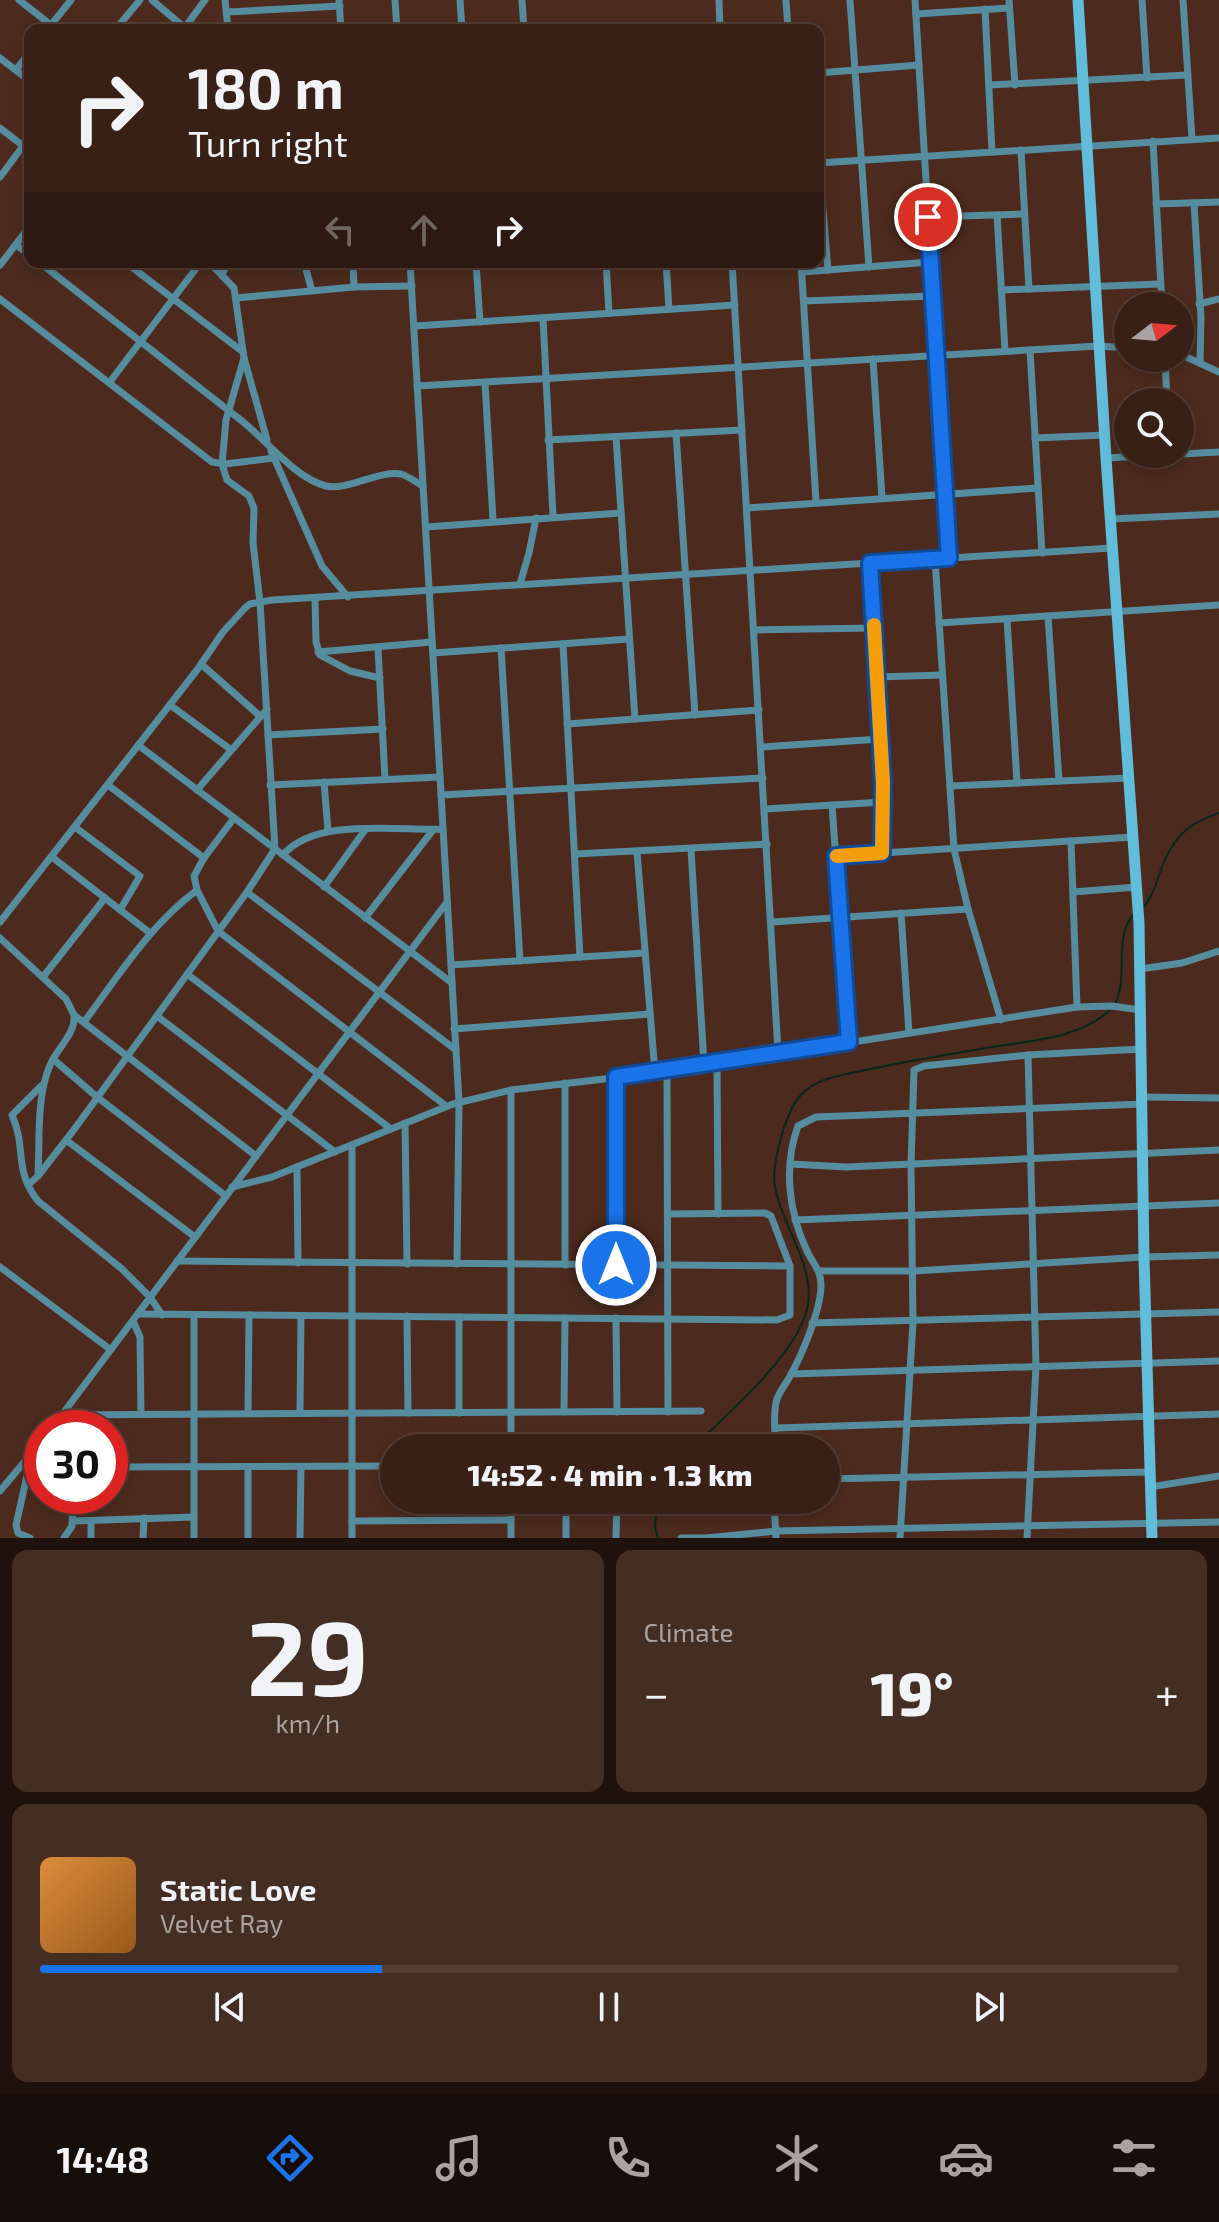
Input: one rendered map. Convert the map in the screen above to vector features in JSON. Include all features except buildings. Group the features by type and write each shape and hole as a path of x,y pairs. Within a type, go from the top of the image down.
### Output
{"street":[{"path":"19,0 45,24"},
{"path":"52,24 71,0"},
{"path":"120,24 140,0"},
{"path":"152,0 178,24"},
{"path":"188,24 205,0"},
{"path":"225,0 228,24"},
{"path":"395,0 397,24"},
{"path":"460,0 462,24"},
{"path":"522,0 524,24"},
{"path":"719,0 720,24"},
{"path":"786,0 788,24"},
{"path":"850,0 869,267"},
{"path":"915,0 949,558"},
{"path":"1078,0 1085,145 1139,923 1147,1417 1152,1538"},
{"path":"1143,0 1147,78"},
{"path":"1183,0 1192,139"},
{"path":"227,12 277,4 340,3 341,24"},
{"path":"916,14 985,9 1009,4 1015,85"},
{"path":"985,9 992,152"},
{"path":"0,58 24,76"},
{"path":"16,70 24,60"},
{"path":"824,72 919,65"},
{"path":"989,85 1187,75"},
{"path":"0,128 24,147"},
{"path":"824,163 1219,138"},
{"path":"1153,141 1161,292"},
{"path":"1021,150 1029,289"},
{"path":"0,177 24,152"},
{"path":"1156,204 1219,202"},
{"path":"1194,203 1200,363"},
{"path":"928,217 1024,214"},
{"path":"997,215 1005,351"},
{"path":"0,265 24,234"},
{"path":"824,244 828,270"},
{"path":"16,245 24,251"},
{"path":"802,272 930,262"},
{"path":"47,268 268,442 283,461 326,486 398,474 423,486"},
{"path":"133,268 244,355"},
{"path":"109,383 196,268"},
{"path":"216,268 230,282 236,298 244,355 274,458 322,566 348,597"},
{"path":"222,274 226,268"},
{"path":"306,268 312,291"},
{"path":"353,268 354,287"},
{"path":"410,268 459,1102 457,1264"},
{"path":"476,268 480,322"},
{"path":"606,268 609,313"},
{"path":"666,268 669,309"},
{"path":"732,268 778,1052"},
{"path":"802,268 816,502"},
{"path":"1001,290 1160,284"},
{"path":"236,298 354,287 412,286"},
{"path":"804,301 932,296"},
{"path":"0,299 208,460 222,464 274,458"},
{"path":"1199,304 1219,299"},
{"path":"415,326 735,305"},
{"path":"543,318 553,516"},
{"path":"417,386 1114,347"},
{"path":"1030,350 1042,553"},
{"path":"28,1185 66,1140 275,849 260,602 253,543 253,503 249,496 227,480 222,464 228,411 244,355"},
{"path":"873,359 882,498"},
{"path":"1194,360 1219,372"},
{"path":"485,383 493,520"},
{"path":"548,440 742,430"},
{"path":"676,433 695,715"},
{"path":"1035,438 1105,435"},
{"path":"616,437 635,719"},
{"path":"1194,454 1219,452"},
{"path":"1106,458 1114,458"},
{"path":"747,508 1038,488"},
{"path":"426,527 621,513"},
{"path":"1111,519 1219,514"},
{"path":"520,584 536,518"},
{"path":"0,922 170,705 223,632 245,608 260,602 1112,548"},
{"path":"935,559 954,849 968,909 1001,1020"},
{"path":"870,563 884,802 882,853"},
{"path":"315,599 318,652 343,668 380,678"},
{"path":"939,623 1219,605"},
{"path":"1048,616 1059,781"},
{"path":"1007,619 1017,783"},
{"path":"754,630 874,628"},
{"path":"433,653 629,639"},
{"path":"318,652 432,642"},
{"path":"563,644 580,957"},
{"path":"378,648 385,779"},
{"path":"501,648 520,961"},
{"path":"201,664 260,716"},
{"path":"877,677 942,675"},
{"path":"170,705 230,749"},
{"path":"197,790 267,709"},
{"path":"567,724 759,710"},
{"path":"268,735 383,729"},
{"path":"761,747 880,739"},
{"path":"138,745 452,983"},
{"path":"270,785 440,777"},
{"path":"441,795 763,778"},
{"path":"950,786 1129,778"},
{"path":"324,782 328,831"},
{"path":"108,785 204,858"},
{"path":"765,809 884,802"},
{"path":"832,805 849,1042"},
{"path":"234,818 194,876 197,890 218,931 446,1106"},
{"path":"75,827 140,876 120,910"},
{"path":"283,855 298,841 328,831 443,829"},
{"path":"324,887 365,830"},
{"path":"365,918 433,830"},
{"path":"836,856 1133,837"},
{"path":"1071,841 1077,1007"},
{"path":"575,854 767,844"},
{"path":"691,849 704,1065"},
{"path":"637,852 655,1073"},
{"path":"52,857 150,933"},
{"path":"84,1022 150,933 177,905 197,890"},
{"path":"1073,892 1137,890"},
{"path":"247,892 456,1050"},
{"path":"43,977 105,898"},
{"path":"67,1410 447,901"},
{"path":"772,922 968,909"},
{"path":"901,913 909,1033"},
{"path":"0,938 66,999 74,1015 256,1156"},
{"path":"1140,969 1182,963 1219,951"},
{"path":"451,965 645,953"},
{"path":"187,974 391,1129"},
{"path":"232,1187 272,1177 446,1106 511,1090 655,1073 1077,1007 1112,1006 1140,1010"},
{"path":"454,1029 650,1014"},
{"path":"74,1015 72,1030 53,1059 41,1086 12,1115 20,1136 21,1167 38,1201 122,1269 150,1297 162,1315"},
{"path":"157,1016 335,1152"},
{"path":"900,1538 913,1322 913,1075 918,1068 1028,1055 1142,1049"},
{"path":"1027,1538 1036,1366 1028,1055"},
{"path":"53,1059 97,1097 226,1196"},
{"path":"717,1062 718,1214"},
{"path":"667,1071 668,1412"},
{"path":"616,1077 616,1265"},
{"path":"565,1083 565,1265"},
{"path":"38,1176 41,1086"},
{"path":"511,1090 511,1434"},
{"path":"776,1434 774,1408 777,1398 791,1374 812,1323 821,1287 821,1271 808,1253 795,1220 789,1182 793,1138 798,1126 816,1117 1219,1098"},
{"path":"405,1123 407,1264"},
{"path":"66,1140 195,1237"},
{"path":"352,1145 352,1538"},
{"path":"791,1164 846,1167 911,1165 1219,1150"},
{"path":"297,1167 298,1263"},
{"path":"795,1220 1219,1203"},
{"path":"135,1318 249,1315 668,1319 786,1318 790,1315 790,1266 771,1216 765,1213 668,1214"},
{"path":"821,1271 914,1271 1219,1255"},
{"path":"177,1261 790,1266"},
{"path":"0,1267 111,1350"},
{"path":"812,1323 1219,1312"},
{"path":"194,1315 194,1538"},
{"path":"248,1413 249,1315"},
{"path":"300,1413 301,1316"},
{"path":"407,1316 408,1413"},
{"path":"459,1317 459,1413"},
{"path":"135,1318 140,1337 141,1414"},
{"path":"564,1412 565,1318"},
{"path":"616,1318 617,1412"},
{"path":"791,1374 1219,1361"},
{"path":"128,1414 701,1411"},
{"path":"776,1428 1219,1414"},
{"path":"128,1467 380,1466"},
{"path":"248,1467 248,1538"},
{"path":"300,1538 301,1467"},
{"path":"0,1491 24,1468"},
{"path":"840,1479 1149,1472"},
{"path":"24,1473 16,1525 18,1533 30,1538"},
{"path":"1149,1487 1219,1476"},
{"path":"64,1538 70,1532 73,1514"},
{"path":"511,1514 511,1538"},
{"path":"566,1514 566,1538"},
{"path":"616,1538 617,1514"},
{"path":"775,1514 776,1534"},
{"path":"73,1521 194,1517"},
{"path":"143,1538 144,1518"},
{"path":"352,1521 511,1520"},
{"path":"91,1521 91,1538"},
{"path":"681,1538 901,1528 1219,1522"}],"waterway":[{"path":"1142,909 1180,835 1219,813"},
{"path":"1115,1004 1121,982 1124,935 1133,915"},
{"path":"707,1434 775,1364 801,1327 807,1309 807,1278 774,1181 782,1134 800,1096 820,1081 836,1076 1066,1034 1098,1020 1111,1009"},
{"path":"656,1514 658,1538"}],"slow traffic":[{"path":"837,856 882,853 883,783 874,625"}],"route":[{"path":"616,1265 616,1077 849,1042 836,856 882,853 884,817 870,563 949,558 928,217"}]}
